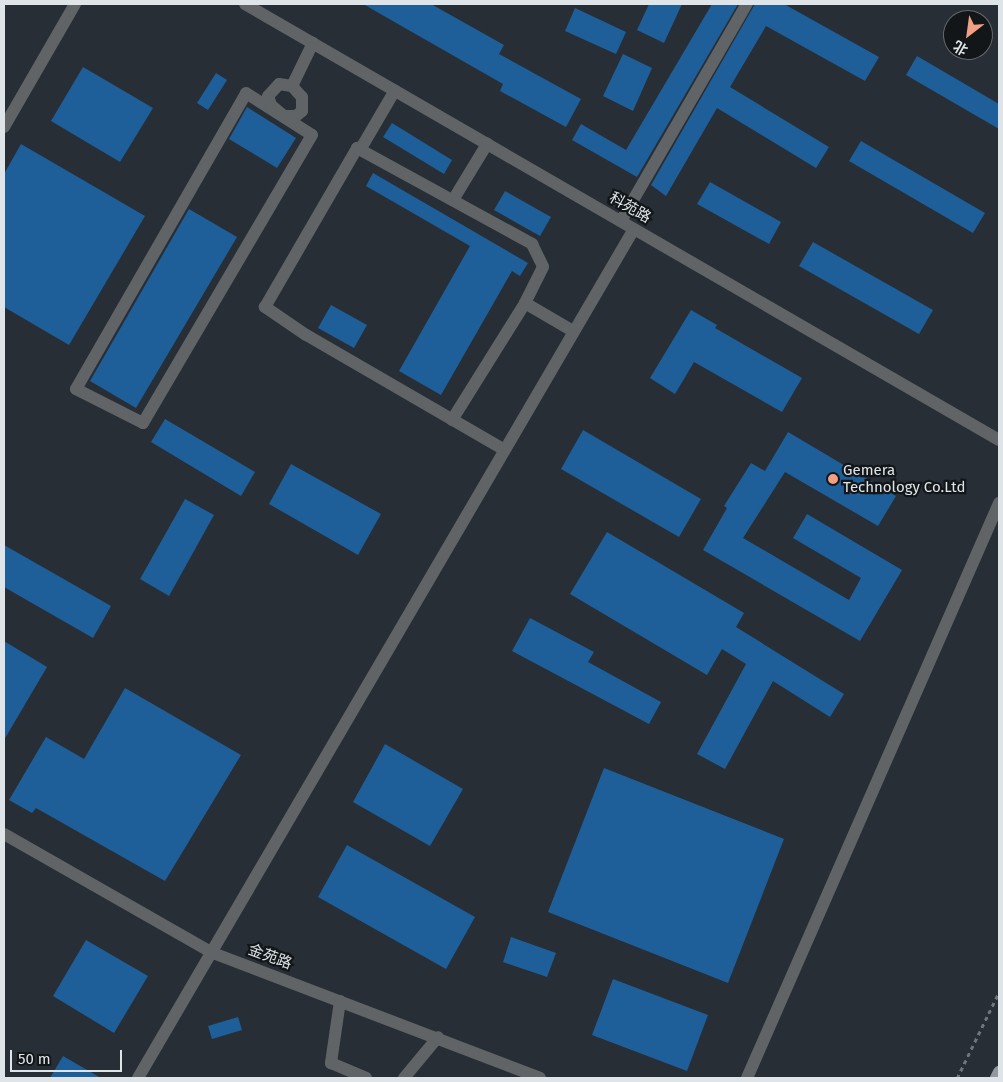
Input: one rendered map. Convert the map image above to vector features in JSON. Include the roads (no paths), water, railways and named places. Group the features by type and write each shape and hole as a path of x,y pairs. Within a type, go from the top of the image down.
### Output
{"main road":[{"path":"996,1078 999,1072"}],"street":[{"path":"4,127 75,4"},
{"name":"科苑路","path":"245,4 999,440"},
{"path":"621,221 747,4"},
{"path":"292,86 313,43"},
{"path":"292,86 279,84 268,96 271,105 284,116 312,135 143,423 76,389 246,94 284,116 296,116 302,111 302,97 292,86"},
{"path":"360,150 395,90"},
{"path":"453,200 487,144"},
{"path":"452,420 525,304 543,268 532,244 356,148 264,306 306,335 452,420 503,449"},
{"path":"138,1078 503,449 634,229"},
{"path":"525,304 573,331"},
{"path":"747,1078 999,503"},
{"name":"金苑路","path":"4,834 212,953 438,1037 540,1078"},
{"path":"340,1001 331,1063 366,1078"},
{"path":"404,1078 438,1037"}],"place":[{"name":"Gemera Technology Co.Ltd","path":"833,479"}]}
